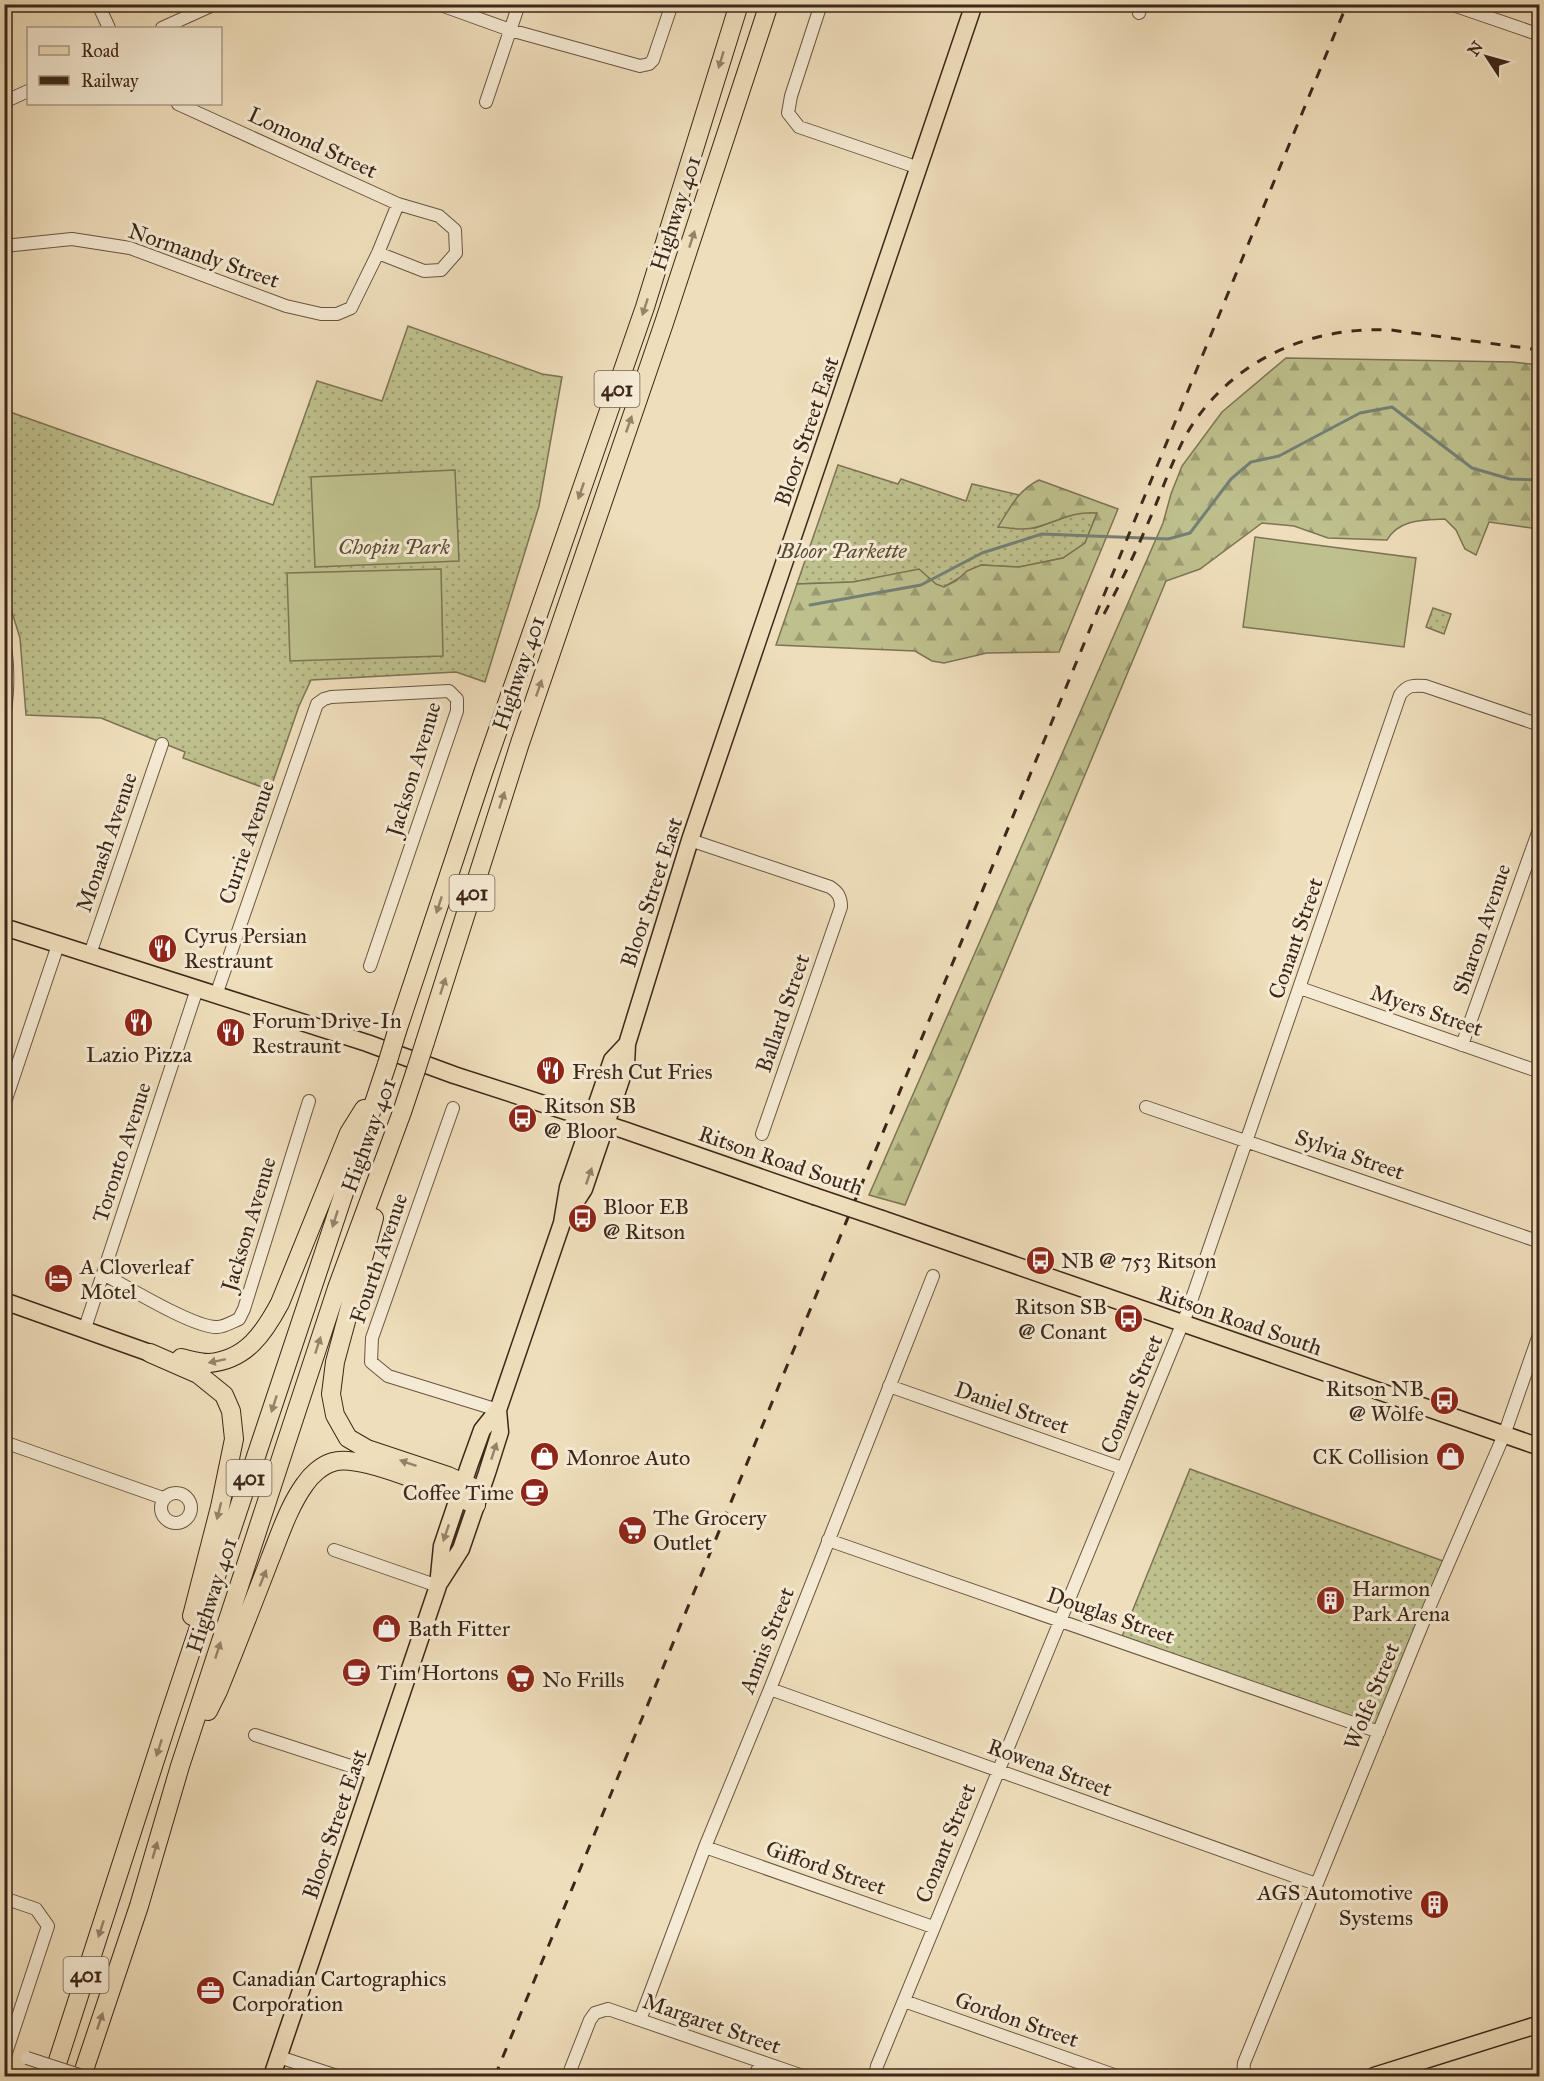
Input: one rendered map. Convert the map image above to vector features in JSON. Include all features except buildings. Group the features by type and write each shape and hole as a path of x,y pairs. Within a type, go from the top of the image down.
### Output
{"highway":[{"name":"Highway 401","path":"53,2076 167,1723 488,759 645,307 739,4"},
{"name":"Highway 401","path":"82,2076 139,1906 180,1766 337,1288 402,1112 520,743 664,323 769,4"},
{"path":"150,1353 208,1363 230,1358 253,1345 267,1327 280,1303 349,1133 380,1083"},
{"path":"402,1112 335,1362 331,1394 335,1415 348,1438 367,1449 478,1498"},
{"path":"150,1353 198,1374 224,1395 231,1411 234,1438 220,1507 167,1723"},
{"path":"180,1766 218,1691 289,1513 304,1485 316,1471 332,1462 346,1460 362,1462 443,1490 461,1490"}],"main road":[{"name":"Bloor Street East","path":"272,2076 438,1586 442,1546 482,1430 498,1410 562,1223 568,1187 599,1122 612,1060 627,1044 690,840 974,4"},
{"name":"Ritson Road South","path":"4,927 367,1043 454,1075 882,1219 1539,1447"},
{"path":"4,1301 150,1353"},
{"name":"Bloor Street East","path":"438,1586 461,1549 500,1432 498,1410"},
{"path":"1374,2076 1539,2024"}],"street":[{"path":"98,4 109,27"},
{"path":"164,27 215,4"},
{"path":"438,4 510,30 640,66 649,64 653,60 672,4"},
{"path":"486,102 519,4"},
{"path":"821,4 791,96 788,112 799,127 920,168"},
{"path":"1450,4 1539,35"},
{"path":"4,102 27,91"},
{"name":"Lomond Street","path":"180,105 398,204 439,216 455,230 456,253 441,270 424,271 378,253"},
{"path":"378,253 398,204"},
{"name":"Normandy Street","path":"4,246 72,239 130,249 286,306 321,314 337,314 351,308 378,253"},
{"path":"4,642 7,657 8,698 4,719"},
{"name":"Conant Street","path":"874,2076 1059,1619 1183,1324 1400,695 1405,688 1425,686 1539,724"},
{"name":"Jackson Avenue","path":"317,704 330,697 449,691 457,699 457,711 370,966"},
{"name":"Currie Avenue","path":"216,995 317,704"},
{"name":"Monash Avenue","path":"90,954 162,744"},
{"name":"Sharon Avenue","path":"1462,1045 1539,827"},
{"name":"Ballard Street","path":"690,840 830,887 840,896 841,907 762,1134"},
{"path":"4,1105 58,945"},
{"name":"Toronto Avenue","path":"85,1328 197,988"},
{"name":"Myers Street","path":"1300,988 1539,1071"},
{"name":"Jackson Avenue","path":"103,1274 203,1325 217,1327 239,1319 309,1101"},
{"name":"Sylvia Street","path":"1146,1107 1539,1242"},
{"name":"Fourth Avenue","path":"453,1108 372,1338 371,1362 388,1376 498,1410"},
{"name":"Annis Street","path":"640,2020 705,1847 933,1276"},
{"name":"Wolfe Street","path":"1242,2076 1244,2063 1316,1884 1440,1583 1504,1435 1539,1332"},
{"name":"Daniel Street","path":"888,1386 1122,1468"},
{"path":"4,1442 163,1498"},
{"name":"Douglas Street","path":"828,1540 1379,1732"},
{"path":"334,1550 438,1586"},
{"name":"Rowena Street","path":"770,1689 1316,1884"},
{"path":"255,1735 375,1774"},
{"name":"Gifford Street","path":"705,1847 933,1927"},
{"path":"4,1898 36,1909 48,1926 5,2054 27,2058 82,2076"},
{"name":"Gordon Street","path":"904,2001 1117,2076"},
{"name":"Margaret Street","path":"568,2076 590,2020 595,2013 608,2009 803,2076"},
{"path":"279,2057 337,2076"},
{"path":"755,2076 761,2062"}],"green space":[{"name":"Chopin Park","path":"408,326 542,374 562,377 539,506 485,682 456,672 311,680 299,706 270,790 183,758 185,752 101,718 26,715 20,638 5,590 4,430 10,412 273,505 317,381 382,401"},
{"path":"1286,358 1513,362 1539,365 1539,529 1489,522 1476,555 1465,549 1456,530 1445,519 1405,524 1392,533 1387,540 1328,538 1294,526 1262,523 1200,569 1166,581 905,1205 869,1195 1163,523 1182,466 1222,412"},
{"name":"Bloor Parkette","path":"838,465 898,484 901,479 966,501 972,484 1019,495 999,527 1035,528 1080,512 1097,513 1085,543 1063,558 1019,567 981,565 944,587 886,576 853,582 797,584"},
{"name":"Chopin Park","path":"455,470 459,561 315,567 311,477"},
{"path":"1039,480 1118,509 1059,652 987,653 944,663 932,661 915,651 776,645 797,584 853,582 919,569 936,584 944,587 956,581 967,571 981,565 1019,567 1063,558 1085,543 1097,513 1073,515 1032,528 998,527 1020,494"},
{"path":"1255,537 1416,558 1404,647 1243,627"},
{"path":"441,569 443,656 290,661 287,573"},
{"path":"1433,608 1451,614 1444,634 1426,627"},
{"path":"1190,1469 1443,1561 1376,1727 1121,1639"}],"waterway":[{"path":"810,605 921,585 982,553 1042,534 1168,539 1190,533 1231,479 1251,462 1279,456 1360,413 1392,407 1472,468 1510,479 1540,480"}],"railway":[{"path":"495,2076 1347,4"},
{"path":"1104,614 1138,546 1186,435 1204,409 1224,387 1248,368 1273,353 1301,342 1330,334 1360,330 1391,330 1540,350"}],"place":[{"name":"Cyrus Persian Restraunt","path":"163,948"},
{"name":"Lazio Pizza","path":"139,1022"},
{"name":"Forum Drive-In Restraunt","path":"231,1033"},
{"name":"Fresh Cut Fries","path":"551,1071"},
{"name":"Ritson SB @ Bloor","path":"523,1118"},
{"name":"Bloor EB @ Ritson","path":"582,1219"},
{"name":"NB @ 753 Ritson","path":"1040,1260"},
{"name":"A Cloverleaf Motel","path":"59,1279"},
{"name":"Ritson SB @ Conant","path":"1128,1319"},
{"name":"Ritson NB @ Wolfe","path":"1445,1401"},
{"name":"CK Collision","path":"1450,1456"},
{"name":"Monroe Auto","path":"545,1457"},
{"name":"Coffee Time","path":"535,1492"},
{"name":"The Grocery Outlet","path":"632,1530"},
{"name":"Harmon Park Arena","path":"1331,1601"},
{"name":"Bath Fitter","path":"387,1628"},
{"name":"Tim Hortons","path":"356,1672"},
{"name":"No Frills","path":"521,1679"},
{"name":"AGS Automotive Systems","path":"1434,1905"},
{"name":"Canadian Cartographics Corporation","path":"211,1991"}]}
